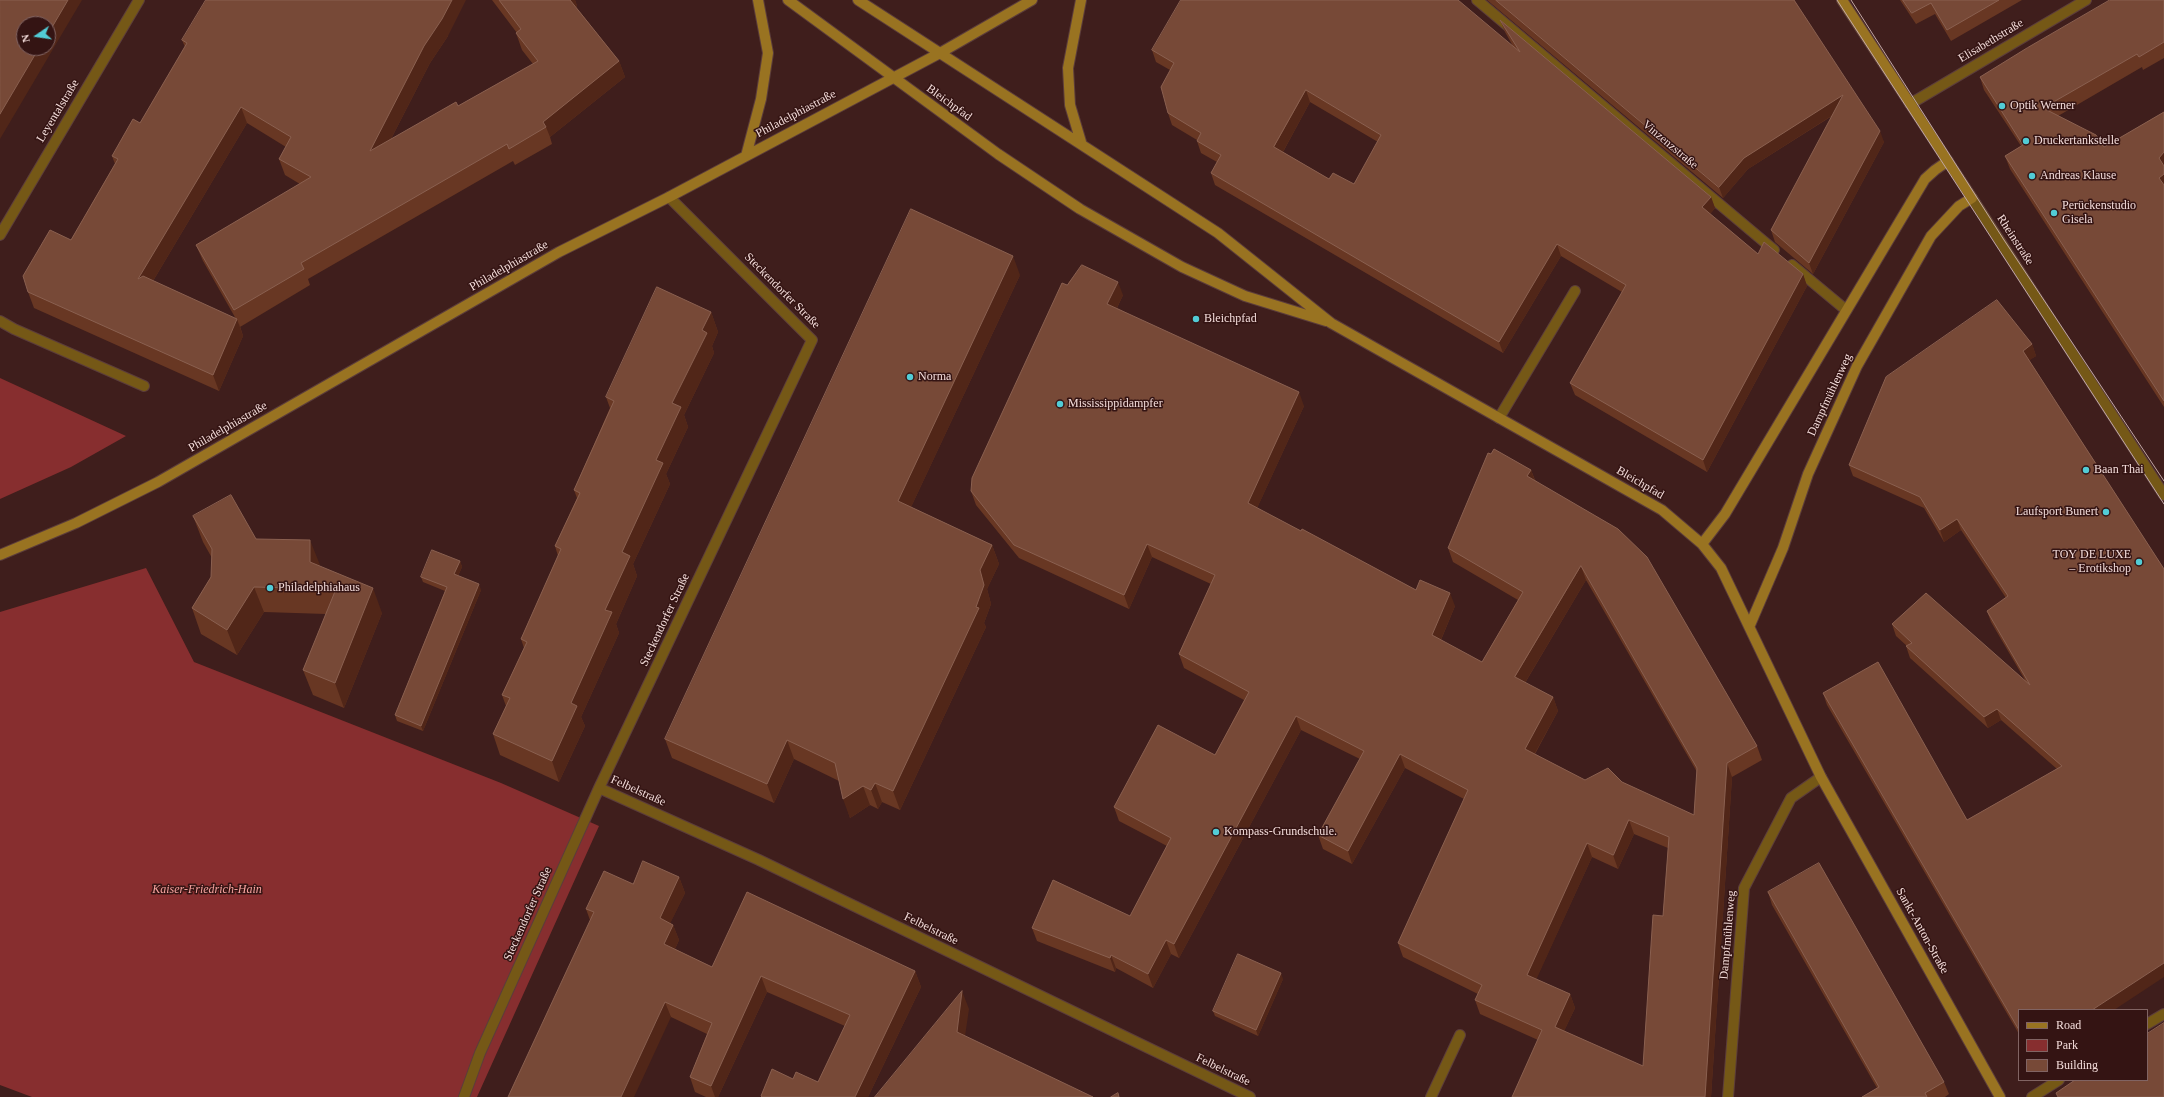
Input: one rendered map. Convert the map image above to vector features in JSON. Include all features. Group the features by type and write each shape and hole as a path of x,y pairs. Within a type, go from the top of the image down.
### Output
{"street":[{"name":"Leyentalstraße","path":"0,235 139,0"},
{"path":"746,156 761,99 768,53 758,0"},
{"name":"Bleichpfad","path":"788,0 892,78 998,154 1080,209 1182,267 1245,296 1331,323"},
{"name":"Bleichpfad","path":"858,0 1081,142 1218,233 1331,323 1662,510 1702,544 1721,568 1750,625 1821,777"},
{"name":"Philadelphiastraße","path":"0,555 76,523 158,482 559,252 669,198 940,53 1032,0"},
{"path":"1081,0 1068,68 1070,105 1081,142"},
{"name":"Vinzenzstraße","path":"1478,0 1846,310"},
{"name":"Rheinstraße","path":"1842,0 2164,495"},
{"name":"Elisabethstraße","path":"1910,104 2086,0"},
{"path":"1702,544 1725,514 1925,179 1948,161"},
{"name":"Steckendorfer Straße","path":"464,1097 480,1053 599,788 812,340 669,198"},
{"name":"Dampfmühlenweg","path":"1750,625 1783,548 1808,474 1857,366 1931,236 1959,206 1972,198"},
{"path":"1500,418 1575,291"},
{"path":"0,321 14,329 144,386"},
{"name":"Dampfmühlenweg","path":"1728,1097 1744,888 1792,798 1821,777"},
{"name":"Sankt-Anton-Straße","path":"1821,777 2000,1097"},
{"name":"Felbelstraße","path":"599,788 759,860 1250,1097"},
{"path":"2148,1023 2164,1014"},
{"path":"1431,1097 1460,1035"},
{"path":"2032,1097 2057,1081"}],"green space":[{"path":"0,378 126,436 71,467 0,499"},
{"name":"Kaiser-Friedrich-Hain","path":"146,568 194,662 501,783 599,826 477,1097 32,1097 0,1085 0,612"}],"building":[{"path":"0,0 68,0 56,20 56,16 16,16 16,56 34,56 0,114"},
{"path":"206,0 452,0 442,19 424,46 370,151 456,102 458,106 538,61 516,33 521,29 499,0 570,0 619,61 543,122 546,127 509,149 507,144 301,263 304,269 234,310 196,245 311,177 279,159 291,137 241,107 138,279 143,276 237,319 213,375 28,292 23,276 50,230 71,240 118,159 112,156 133,119 140,123 187,43 182,40"},
{"path":"1181,0 1458,0 1520,52 1500,20 1711,197 1702,207 1758,254 1764,242 1803,274 1703,460 1570,383 1626,285 1557,244 1499,342 1211,173 1221,155 1197,141 1201,133 1168,113 1161,87 1174,63 1152,50","holes":["1306,90 1381,135 1354,184 1333,173 1329,179 1274,147"]},
{"path":"1496,0 1794,0 1880,131 1809,263 1771,230 1843,95 1744,158 1719,187"},
{"path":"1903,0 1999,0 1947,30 1931,3 1912,13"},
{"path":"2110,0 2164,0 2164,42 2139,57 2137,54 2043,108 2096,135 2104,147 2164,112 2164,152 2159,158 2164,166 2164,174 2159,178 2164,185 2164,401 2005,156 2023,145 1980,77"},
{"path":"911,209 1013,256 898,501 992,545 980,570 984,585 976,607 979,608 893,791 875,783 871,790 863,786 843,799 835,763 787,740 767,784 665,739"},
{"path":"1082,265 1118,282 1107,304 1299,392 1248,503 1301,531 1302,529 1416,590 1420,580 1450,593 1432,635 1482,662 1523,592 1448,548 1488,453 1491,454 1494,449 1531,470 1527,476 1618,529 1647,557 1757,746 1727,763 1705,1097 1512,1097 1542,1030 1475,1000 1482,985 1398,943 1468,790 1400,754 1348,851 1318,835 1364,751 1296,716 1174,944 1166,940 1148,974 1111,955 1110,958 1032,928 1053,880 1130,916 1171,838 1114,807 1158,725 1215,755 1249,692 1179,654 1215,575 1147,544 1124,595 1014,545 971,491 972,478 1062,283 1067,285","holes":["1581,566 1697,768 1694,815 1622,782 1608,768 1585,780 1525,749 1553,697 1515,677","1629,820 1669,837 1663,916 1653,915 1643,1066 1555,1027 1570,994 1527,975 1587,843 1613,855"]},
{"path":"657,287 711,312 702,330 707,333 672,403 681,407 656,460 663,463 622,552 630,556 605,610 612,612 571,703 577,706 552,761 493,734 510,698 502,695 527,642 521,639 561,549 555,546 580,493 574,490 614,401 606,397"},
{"path":"1997,300 2032,344 2023,351 2164,569 2164,963 2094,1009 2018,1009 2018,1028 1823,693 1878,662 1967,820 2062,766 1997,709 1984,717 1906,646 1912,643 1892,624 1926,593 2030,685 1987,611 2008,596 1957,519 1940,530 1920,497 1849,465 1886,377"},
{"path":"231,495 256,539 310,540 310,562 373,588 335,683 303,670 336,589 254,587 227,630 192,608 211,577 212,549 193,516"},
{"path":"432,550 460,561 454,574 479,584 421,726 395,715 447,587 421,577"},
{"path":"643,861 679,877 660,918 673,925 664,944 712,967 747,892 915,971 855,1097 761,1096 772,1069 793,1079 796,1072 818,1082 850,1015 761,976 711,1086 690,1077 712,1023 665,1002 621,1097 508,1097 594,912 586,909 604,871 633,884"},
{"path":"1819,863 1944,1082 1925,1093 1927,1097 1862,1097 1879,1087 1768,892"},
{"path":"1238,954 1281,973 1256,1030 1213,1011"},
{"path":"962,991 957,1032 1093,1097 875,1097"},
{"path":"2164,1023 2164,1097 2058,1097 2056,1093 2074,1081 2148,1081 2148,1033"},
{"path":"1118,1093 1119,1097 1111,1097"}],"tram line":[{"path":"1837,0 2164,504"},
{"path":"1851,0 2004,240 2164,481"}],"place":[{"name":"Optik Werner","path":"2002,106"},
{"name":"Druckertankstelle","path":"2026,141"},
{"name":"Andreas Klause","path":"2032,176"},
{"name":"Perückenstudio Gisela","path":"2054,213"},
{"name":"Bleichpfad","path":"1196,319"},
{"name":"Norma","path":"910,377"},
{"name":"Mississippidampfer","path":"1060,404"},
{"name":"Baan Thai","path":"2086,470"},
{"name":"Laufsport Bunert","path":"2106,512"},
{"name":"TOY DE LUXE – Erotikshop","path":"2139,562"},
{"name":"Philadelphiahaus","path":"270,588"},
{"name":"Kompass-Grundschule.","path":"1216,832"}]}
